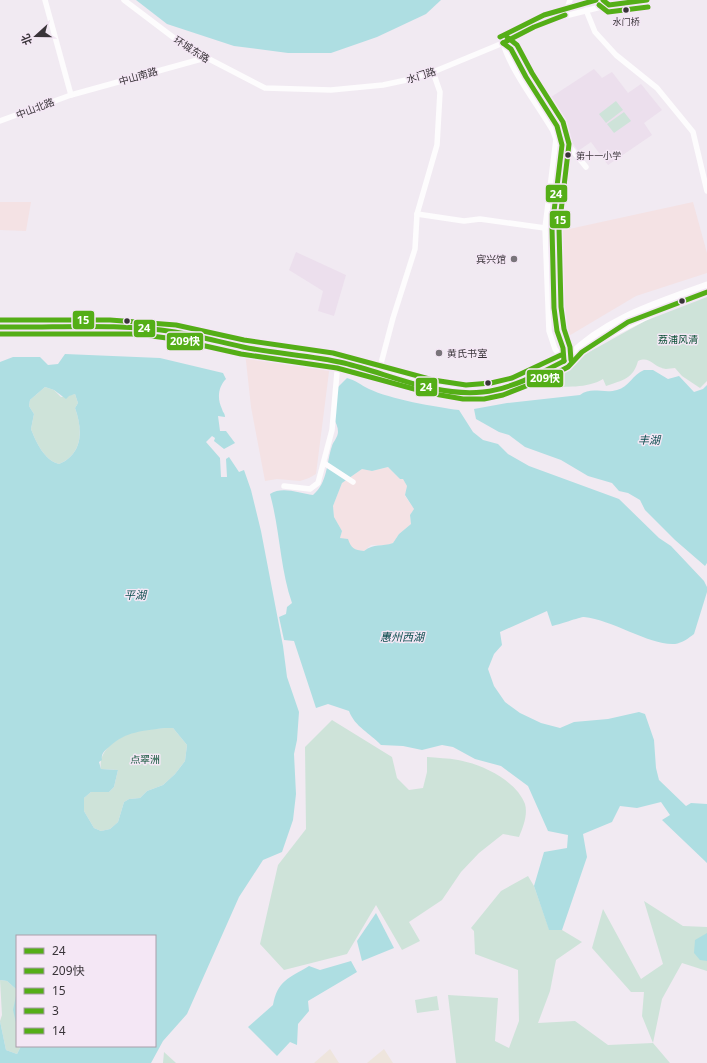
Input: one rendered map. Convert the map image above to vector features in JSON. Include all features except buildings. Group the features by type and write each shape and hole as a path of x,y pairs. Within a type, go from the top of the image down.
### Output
{"main road":[{"path":"564,361 578,346 625,316 707,285"},
{"path":"0,327 137,327 175,332 242,347 338,361 430,386 464,392 483,392 501,388 546,371 607,336 659,310 707,292"}],"street":[{"path":"46,0 71,95"},
{"name":"环城东路","path":"124,0 186,47 265,88"},
{"path":"565,15 570,0"},
{"path":"603,0 609,5"},
{"name":"水门路","path":"265,88 336,89 383,85 433,72 503,43 534,27 565,15 609,5 647,0"},
{"path":"586,10 595,32 616,54 657,88 693,132 707,191"},
{"path":"503,43 505,50 553,131 556,139 545,228 548,331 555,349 564,361"},
{"path":"503,43 511,49 526,77 557,126 562,145 552,228 554,308 557,331 563,348 564,361"},
{"name":"中山南路","path":"71,95 205,58"},
{"path":"379,371 392,318 415,250 417,214 437,145 440,92 433,72"},
{"name":"中山北路","path":"0,122 71,95"},
{"path":"560,136 586,167"},
{"path":"417,214 464,220 480,219 545,228"},
{"path":"284,486 310,489 318,483 332,430 338,361"},
{"path":"324,464 353,482"}],"shaded area":[{"path":"594,69 602,78 612,72 628,93 641,84 662,110 644,123 652,135 608,165 591,142 578,151 545,101"},
{"path":"0,202 31,202 26,231 0,230"},
{"path":"693,202 707,253 707,273 636,296 567,337 560,231"},
{"path":"296,252 346,275 334,316 318,311 323,291 289,270"},
{"path":"245,352 330,364 316,474 309,478 300,481 277,479 265,481 251,407"},
{"path":"388,467 400,479 403,479 407,486 405,496 414,509 410,515 411,524 399,534 393,543 388,545 371,545 364,551 356,550 340,538 342,531 334,517 333,506 342,483 362,469 372,471"},
{"path":"330,1049 339,1063 314,1063"},
{"path":"384,1049 393,1063 367,1063"}],"green space":[{"path":"616,101 623,110 606,123 599,114"},
{"path":"624,112 631,121 614,133 607,124"},
{"name":"荔浦风清","path":"707,297 707,381 700,388 682,376 675,368 663,369 648,360 642,360 638,361 633,372 626,378 606,386 603,379 583,386 544,387 519,390 521,383 573,361 645,321"},
{"path":"45,387 54,390 61,397 75,394 78,403 75,408 78,416 80,433 77,448 67,460 59,464 49,459 41,450 31,429 34,414 29,406 30,400"},
{"path":"332,720 392,757 397,778 409,790 423,788 427,772 427,757 467,762 497,774 514,788 525,804 525,817 519,837 503,834 479,853 461,872 442,900 409,922 420,941 402,950 376,905 347,954 284,970 260,944 278,865 306,829 305,747"},
{"name":"点翠洲","path":"173,728 187,745 185,761 175,774 163,785 147,791 140,798 129,799 124,802 118,822 110,829 101,831 94,828 84,811 84,798 91,792 109,792 114,787 118,770 101,769 101,761 107,748 119,739 133,732"},
{"path":"528,876 534,886 549,929 562,930 582,942 556,960 550,991 538,1023 575,1021 608,1045 653,1043 670,1063 456,1063 448,995 498,998 495,1041 509,1048 519,1021 518,970 475,954 474,931 471,928 501,891"},
{"path":"644,901 683,926 707,927 707,971 682,963 662,999 653,1043 642,1016 644,992 631,992 592,948 603,909 641,979 663,964"},
{"path":"0,980 7,981 16,989 16,1047 20,1047 17,1054 6,1050 0,1021 2,1015"},
{"path":"437,996 439,1010 417,1013 415,1000"},
{"path":"164,1052 176,1063 163,1063"}],"water":[{"path":"136,0 441,0 426,14 377,37 331,53 288,53 234,46 167,24"},
{"name":"平湖","path":"65,354 160,358 223,373 226,379 221,386 219,397 220,405 225,417 218,416 220,431 226,431 235,443 224,449 214,441 215,438 212,436 206,442 220,458 221,477 227,477 226,459 229,457 239,472 244,470 251,490 261,531 283,646 287,677 299,712 297,740 294,754 296,794 293,820 282,852 263,860 239,897 187,1014 163,1041 151,1063 0,1063 0,1021 6,1050 17,1054 20,1047 156,1047 156,935 16,935 16,989 7,981 0,980 0,362 13,357 40,357 48,365 58,364","holes":["45,387 54,390 66,399 75,394 78,403 75,408 78,416 80,433 77,448 67,460 59,464 49,459 38,445 31,429 34,414 29,406 30,400","173,728 187,745 185,761 175,774 163,785 147,791 140,798 129,799 124,802 118,822 110,829 101,831 94,828 84,811 84,798 91,792 109,792 114,787 118,770 101,769 99,762 102,760 103,753 115,742 128,735 142,731"]},
{"name":"丰湖","path":"644,370 653,370 668,379 679,376 694,392 703,389 707,385 707,563 705,566 675,540 645,510 640,500 628,493 619,491 612,483 588,476 561,460 525,447 509,435 499,432 476,419 474,409 507,403 580,395 589,391 617,390 625,386 637,374"},
{"name":"惠州西湖","path":"347,378 378,393 426,405 459,410 473,432 483,440 498,444 508,454 529,466 619,499 659,538 671,546 704,581 707,587 707,592 694,634 680,643 665,644 595,619 584,617 552,626 547,611 500,632 502,645 494,654 488,669 494,686 505,702 520,713 541,723 560,728 574,722 608,719 639,712 645,714 654,740 656,768 659,780 686,806 691,803 707,804 707,863 662,820 670,815 661,802 637,808 620,806 612,822 583,834 587,857 562,930 549,930 534,886 544,852 567,848 568,835 548,831 528,786 501,766 475,759 453,747 442,745 422,750 403,746 381,745 359,726 349,711 328,704 316,708 294,641 284,640 279,617 286,614 287,607 292,603 285,576 270,494 280,490 285,490 313,495 318,490 324,479 332,446 338,434 337,426 333,418 338,387","holes":["388,467 400,479 403,479 407,486 405,495 414,509 410,515 411,524 399,534 393,543 371,547 364,551 353,548 348,539 340,538 342,531 334,517 333,506 342,483 362,469 372,471"]},
{"path":"376,913 394,948 362,961 357,941"},
{"path":"707,933 707,961 700,960 694,953 695,940"},
{"path":"351,961 357,972 308,1001 309,1011 298,1024 297,1045 290,1042 277,1056 248,1027 273,1005 281,985 290,977 309,966 320,970"},
{"path":"16,996 16,1023 13,1010"}],"transit line":[{"name":"15","path":"500,37 544,15 596,0"},
{"name":"3","path":"603,0 609,5 647,0"},
{"name":"14","path":"599,5 608,12 648,7"},
{"name":"24","path":"503,43 534,27 565,15"},
{"name":"15","path":"507,37 517,45 532,73 563,122 569,144 559,228 561,307 564,329 570,347 571,360"},
{"name":"24","path":"503,43 511,49 526,77 557,126 562,145 552,228 554,308 557,331 563,348 564,361"},
{"name":"209快","path":"0,334 137,334 174,339 241,354 337,368 429,393 463,399 484,399 503,395 549,377 568,367 582,352 628,322 707,292"},
{"name":"15","path":"0,320 110,320 176,325 244,340 333,353 433,380 466,385 491,383 512,378 561,355"},
{"name":"24","path":"0,327 109,327 153,329 175,332 243,347 332,360 413,384 465,393 483,392 504,388 525,380 564,361"}],"place":[{"name":"水门桥","path":"626,10"},
{"name":"第十一小学","path":"568,155"},
{"name":"宾兴馆","path":"514,259"},
{"name":"黄氏书室","path":"439,353"}]}
